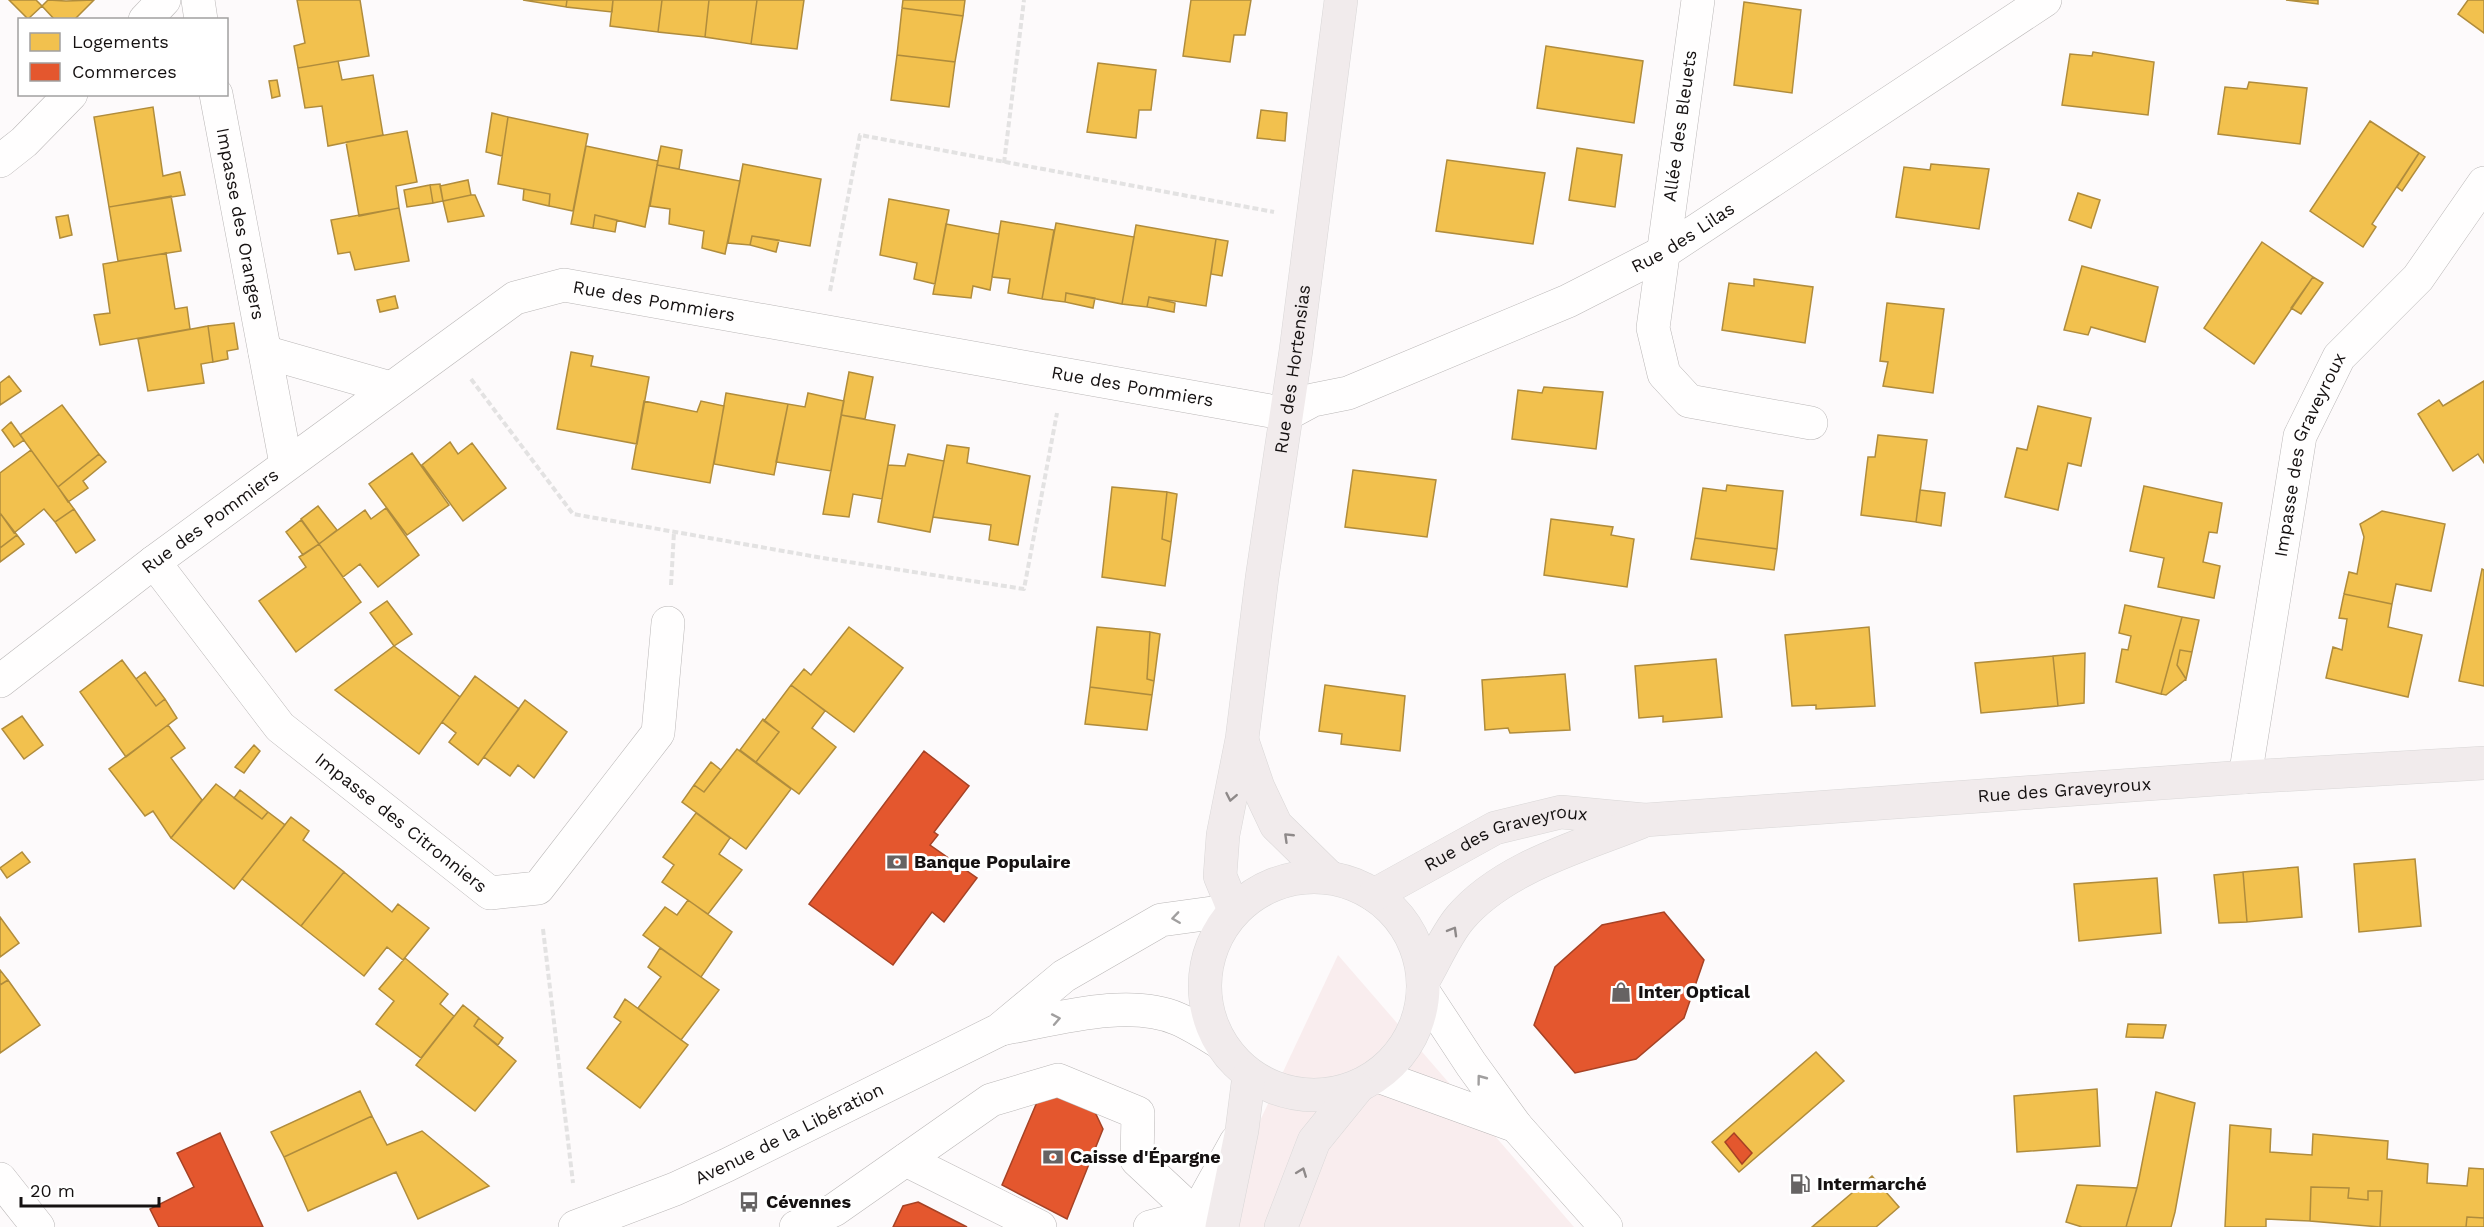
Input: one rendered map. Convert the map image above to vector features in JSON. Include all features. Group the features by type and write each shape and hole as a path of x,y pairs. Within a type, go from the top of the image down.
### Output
{"main road":[{"name":"Rue des Hortensias","path":"1234,910 1220,876 1223,835 1242,739 1341,0"},
{"name":"Rue des Hortensias","path":"1242,739 1257,788 1276,825 1329,878"},
{"name":"Rue des Graveyroux","path":"1374,895 1495,828 1561,812 1645,820 2245,777 2484,763"},
{"name":"Rue des Graveyroux","path":"1423,986 1460,919 1486,893 1523,870 1645,820"},
{"path":"1281,1227 1314,1141 1367,1082 1401,1052 1417,1024 1423,986 1416,948 1400,918 1374,895 1353,884 1329,878 1295,878 1261,890 1234,910 1214,940 1204,974 1206,1009 1219,1042 1232,1060 1249,1075 1282,1092 1320,1096 1367,1082"},
{"path":"1202,1223 1242,1130 1249,1075"}],"street":[{"path":"147,18 164,0"},
{"path":"198,0 201,18"},
{"name":"Allée des Bleuets","path":"1698,0 1653,328 1664,374 1689,401 1811,423"},
{"name":"Rue des Lilas","path":"1287,414 1313,400 1348,393 1568,301 1664,252 2033,4"},
{"path":"0,161 24,142 69,96"},
{"name":"Impasse des Orangers","path":"216,96 286,464"},
{"name":"Impasse des Graveyroux","path":"2245,777 2300,436 2339,357 2418,278 2484,183"},
{"name":"Rue des Pommiers","path":"0,681 154,562 515,298 564,285 1287,414"},
{"path":"265,352 392,388"},
{"name":"Impasse des Citronniers","path":"154,562 280,726 490,893 538,888"},
{"path":"538,888 658,733 668,623"},
{"name":"Avenue de la Libération","path":"578,1227 675,1189 728,1165 999,1030 1064,976 1161,920 1234,910"},
{"path":"1423,986 1471,1064 1516,1126 1606,1227"},
{"name":"Avenue de la Libération","path":"999,1030 1112,1008 1178,1019 1219,1042"},
{"path":"796,1227 834,1210 991,1100 1058,1080 1137,1113 1137,1160 1202,1223"},
{"path":"1367,1082 1516,1126"},
{"path":"906,1160 1040,1227"},
{"path":"0,1179 38,1227"},
{"path":"1150,1227 1202,1223"}],"path":[{"path":"1004,163 1024,0"},
{"path":"822,330 860,135 1312,219"},
{"path":"447,347 573,514 824,558 1024,589 1065,374"},
{"path":"668,623 674,532"},
{"path":"538,888 578,1227"}],"shaded area":[{"path":"1338,955 1574,1227 1210,1227"}],"building: Logements":[{"path":"9,0 36,0 42,6 27,18"},
{"path":"48,0 94,0 76,18 53,18 42,6"},
{"path":"297,0 360,0 369,56 298,68 294,46 305,43"},
{"path":"523,0 567,0 566,7"},
{"path":"567,0 613,0 612,12 566,7"},
{"path":"613,0 662,0 658,32 610,26"},
{"path":"662,0 709,0 705,37 658,32"},
{"path":"709,0 757,0 751,44 705,37"},
{"path":"757,0 804,0 797,49 751,44"},
{"path":"903,0 965,0 963,16 902,8"},
{"path":"1191,0 1251,0 1245,35 1234,35 1230,62 1183,56"},
{"path":"2286,0 2318,0 2318,4"},
{"path":"2468,0 2484,0 2484,33 2458,14"},
{"path":"1744,2 1801,10 1792,93 1734,85"},
{"path":"902,8 963,16 955,62 897,55"},
{"path":"1546,46 1643,61 1634,123 1537,108"},
{"path":"2093,52 2154,62 2148,115 2062,105 2070,54 2092,56"},
{"path":"897,55 955,62 949,107 891,100"},
{"path":"338,61 342,80 373,75 383,135 328,146 322,106 305,108 298,68"},
{"path":"1098,63 1156,70 1151,110 1139,110 1136,138 1087,132"},
{"path":"277,80 280,96 272,98 269,81"},
{"path":"2249,82 2307,88 2300,144 2218,134 2225,87 2247,89"},
{"path":"153,107 163,176 180,172 185,195 109,207 94,117"},
{"path":"1261,110 1287,113 1285,141 1257,138"},
{"path":"492,113 508,117 502,156 486,152"},
{"path":"508,117 588,134 573,211 549,206 550,194 498,184"},
{"path":"2370,121 2419,153 2372,224 2376,227 2363,247 2310,211"},
{"path":"407,131 417,182 396,186 399,208 359,216 346,142"},
{"path":"586,146 658,161 645,227 595,215 593,228 571,224"},
{"path":"661,146 682,150 679,169 657,165"},
{"path":"1577,148 1622,155 1615,207 1569,200"},
{"path":"2419,153 2425,157 2402,191 2397,187"},
{"path":"1447,160 1545,173 1533,244 1436,231"},
{"path":"743,164 821,179 810,246 752,236 750,245 728,243"},
{"path":"1931,164 1989,169 1979,229 1896,217 1904,167 1930,170"},
{"path":"657,165 740,181 725,254 702,248 704,231 669,224 670,209 650,206"},
{"path":"468,180 471,195 443,201 440,186"},
{"path":"440,184 443,201 433,203 430,185"},
{"path":"430,185 433,203 407,207 404,190"},
{"path":"524,189 550,194 549,206 523,200"},
{"path":"2078,193 2100,200 2091,228 2069,220"},
{"path":"475,195 484,216 448,222 443,201"},
{"path":"171,196 181,251 118,261 109,207"},
{"path":"889,199 949,210 935,284 914,279 917,263 880,255"},
{"path":"399,208 409,261 355,270 350,252 338,254 331,220"},
{"path":"68,215 72,235 60,238 56,217"},
{"path":"595,215 617,220 615,232 593,228"},
{"path":"1001,221 1054,230 1042,299 1008,293 1010,279 992,277"},
{"path":"1056,223 1134,237 1122,304 1066,293 1065,302 1042,299"},
{"path":"946,224 999,234 990,290 973,286 971,298 933,294"},
{"path":"1136,225 1216,239 1206,306 1149,297 1147,307 1122,304"},
{"path":"752,236 779,240 776,252 750,245"},
{"path":"1216,239 1228,241 1222,276 1211,274"},
{"path":"2262,242 2313,277 2254,364 2204,328"},
{"path":"166,253 175,309 187,307 190,329 100,345 94,315 110,313 103,264"},
{"path":"2082,266 2158,287 2145,342 2091,327 2088,335 2064,330"},
{"path":"2313,277 2323,283 2301,314 2291,308"},
{"path":"1754,279 1813,287 1805,343 1722,330 1729,283 1754,286"},
{"path":"1066,293 1095,298 1093,308 1065,302"},
{"path":"395,296 398,308 380,312 377,300"},
{"path":"1149,297 1175,303 1174,312 1147,307"},
{"path":"1887,303 1944,309 1933,393 1883,386 1888,362 1880,361"},
{"path":"234,323 238,349 227,351 228,359 213,362 208,326"},
{"path":"208,326 213,362 201,364 204,383 148,391 138,339"},
{"path":"571,352 593,356 591,366 649,377 637,444 557,429"},
{"path":"849,372 873,377 865,419 841,415"},
{"path":"9,376 21,391 0,405 0,383"},
{"path":"2484,381 2484,463 2478,454 2453,471 2418,414 2439,400 2443,406"},
{"path":"1544,387 1603,392 1596,449 1512,439 1518,390 1542,393"},
{"path":"726,393 788,404 774,475 714,464"},
{"path":"808,393 844,401 831,471 776,462 788,404 805,407"},
{"path":"644,401 697,412 701,401 724,406 710,483 632,469"},
{"path":"62,405 99,454 58,487 20,435"},
{"path":"2038,406 2091,418 2081,466 2068,463 2058,510 2005,497 2017,448 2027,450"},
{"path":"841,415 895,425 882,499 853,494 849,517 823,514"},
{"path":"11,422 24,440 14,447 2,430"},
{"path":"1878,435 1927,440 1916,522 1861,515 1868,457 1875,457"},
{"path":"450,442 458,454 472,443 506,488 463,521 422,465"},
{"path":"947,445 969,448 967,463 1030,476 1018,545 989,540 991,525 933,517"},
{"path":"31,450 74,509 55,522 44,509 14,533 0,513 0,473"},
{"path":"412,453 449,505 407,535 369,484"},
{"path":"99,454 106,462 83,481 88,488 68,502 58,487"},
{"path":"908,454 944,461 930,532 878,522 888,465 905,466"},
{"path":"1353,470 1436,480 1427,537 1345,527"},
{"path":"1727,485 1783,491 1777,549 1695,538 1703,488 1726,491"},
{"path":"2144,486 2222,503 2217,533 2209,532 2203,562 2220,566 2214,598 2158,587 2164,558 2130,551"},
{"path":"1112,487 1167,492 1162,539 1171,542 1165,586 1102,577"},
{"path":"1920,490 1945,493 1941,526 1916,522"},
{"path":"1167,492 1177,494 1171,542 1162,539"},
{"path":"318,506 337,530 319,544 301,519"},
{"path":"386,508 419,555 378,587 360,564 343,577 319,544 365,510 371,519"},
{"path":"74,509 95,540 76,553 55,522"},
{"path":"2382,511 2445,524 2431,591 2396,584 2392,604 2344,594 2349,572 2357,574 2364,537 2360,524"},
{"path":"0,513 17,535 0,548"},
{"path":"1551,519 1613,527 1611,535 1634,539 1627,587 1544,575"},
{"path":"301,520 319,544 303,555 286,532"},
{"path":"17,535 24,544 0,562 0,548"},
{"path":"1695,538 1777,549 1774,570 1691,559"},
{"path":"319,544 361,602 296,652 259,601 306,567 299,557"},
{"path":"2482,569 2484,570 2484,686 2459,681"},
{"path":"2344,594 2392,604 2388,627 2422,635 2408,697 2326,678 2333,647 2342,650 2347,619 2339,618"},
{"path":"387,601 412,634 394,646 370,613"},
{"path":"2125,605 2182,617 2161,694 2116,682 2122,649 2128,650 2131,636 2119,633"},
{"path":"2182,617 2199,620 2192,652 2180,650 2177,665 2186,679 2166,695 2161,694"},
{"path":"849,627 903,668 854,732 791,685 804,669 811,675"},
{"path":"1097,627 1150,632 1147,679 1154,681 1152,695 1090,687"},
{"path":"1869,627 1875,706 1816,709 1816,705 1792,706 1785,635"},
{"path":"1150,632 1160,634 1154,681 1147,679"},
{"path":"394,646 460,697 419,754 335,690"},
{"path":"2180,650 2192,652 2186,679 2177,665"},
{"path":"2085,653 2084,703 2058,706 2053,656"},
{"path":"2053,656 2058,706 1981,713 1975,663"},
{"path":"1716,659 1722,717 1663,722 1663,716 1639,718 1635,666"},
{"path":"122,660 156,706 165,699 177,718 126,757 80,692"},
{"path":"145,672 165,699 156,706 136,679"},
{"path":"1565,674 1570,730 1510,733 1508,728 1485,730 1482,680"},
{"path":"475,676 519,709 478,765 449,742 456,733 442,722"},
{"path":"791,685 825,711 812,728 836,747 799,794 756,762 779,732 764,721"},
{"path":"1325,685 1405,696 1400,751 1341,744 1342,734 1319,731"},
{"path":"1090,687 1152,695 1147,730 1085,724"},
{"path":"525,700 567,732 534,778 518,765 510,776 484,757"},
{"path":"22,716 43,745 24,759 2,729"},
{"path":"763,719 779,732 756,762 740,750"},
{"path":"168,725 185,748 171,758 202,800 171,838 153,811 145,816 109,769"},
{"path":"254,745 260,751 244,773 235,767"},
{"path":"737,749 791,789 746,849 682,802 694,785 704,792"},
{"path":"711,762 721,770 704,792 694,785"},
{"path":"216,784 262,819 268,812 285,825 234,889 171,838"},
{"path":"240,790 268,812 262,819 234,798"},
{"path":"696,813 730,838 719,854 742,870 708,914 662,882 674,865 663,857"},
{"path":"291,817 309,831 303,840 344,872 301,926 242,879"},
{"path":"22,852 30,862 7,878 0,868"},
{"path":"2415,859 2421,926 2359,932 2354,864"},
{"path":"2298,867 2302,917 2247,922 2243,872"},
{"path":"344,872 392,912 398,904 429,928 403,960 387,947 364,976 301,926"},
{"path":"2243,872 2247,922 2219,923 2214,875"},
{"path":"2157,878 2161,933 2079,941 2074,884"},
{"path":"688,900 732,932 701,977 643,935 665,907 677,915"},
{"path":"0,917 19,943 0,957"},
{"path":"660,948 719,990 681,1040 638,1008 661,977 648,967"},
{"path":"405,958 448,994 440,1004 454,1016 421,1058 376,1024 394,1001 379,989"},
{"path":"0,970 8,980 0,985"},
{"path":"8,980 40,1025 0,1053 0,985"},
{"path":"625,999 688,1045 640,1108 587,1068 621,1022 614,1017"},
{"path":"463,1005 479,1018 474,1026 516,1061 475,1111 416,1065"},
{"path":"479,1018 503,1038 498,1045 474,1026"},
{"path":"2128,1024 2166,1025 2163,1038 2126,1037"},
{"path":"1816,1052 1844,1081 1739,1172 1712,1142"},
{"path":"2097,1089 2100,1146 2017,1152 2014,1096"},
{"path":"360,1091 372,1116 284,1157 271,1132"},
{"path":"2156,1092 2195,1103 2175,1212 2171,1227 2126,1227 2138,1184"},
{"path":"372,1116 387,1145 422,1131 489,1186 418,1219 396,1172 308,1211 284,1157"},
{"path":"2230,1125 2271,1129 2270,1152 2312,1155 2313,1134 2388,1141 2387,1159 2428,1164 2427,1183 2467,1186 2469,1168 2484,1169 2484,1218 2467,1217 2466,1227 2380,1227 2382,1191 2368,1191 2368,1200 2348,1198 2349,1188 2311,1187 2310,1221 2266,1219 2266,1227 2225,1227"},
{"path":"1872,1176 1899,1207 1876,1227 1812,1227"},
{"path":"2077,1185 2137,1188 2126,1227 2082,1227 2066,1222"},
{"path":"2311,1187 2349,1188 2348,1198 2368,1200 2368,1191 2382,1191 2380,1227 2310,1221"},
{"path":"2467,1217 2484,1218 2484,1227 2466,1227"}],"building: Commerces":[{"name":"Banque Populaire","path":"924,751 969,786 934,832 938,835 930,845 977,878 944,922 932,912 893,965 809,904"},
{"path":"1664,912 1704,960 1684,1018 1636,1059 1575,1073 1534,1025 1555,967 1602,925"},
{"name":"Caisse d'Épargne","path":"1057,1096 1094,1110 1103,1129 1067,1219 1002,1185 1037,1102"},
{"path":"220,1133 263,1227 159,1227 150,1209 194,1187 177,1153"},
{"path":"1734,1133 1752,1153 1742,1164 1725,1142"},
{"path":"918,1202 967,1227 893,1227 903,1206"}],"place":[{"name":"Banque Populaire","path":"897,862"},
{"name":"Inter Optical","path":"1621,992"},
{"name":"Caisse d'Épargne","path":"1053,1157"},
{"name":"Intermarché","path":"1800,1184"},
{"name":"Cévennes","path":"749,1202"}]}
